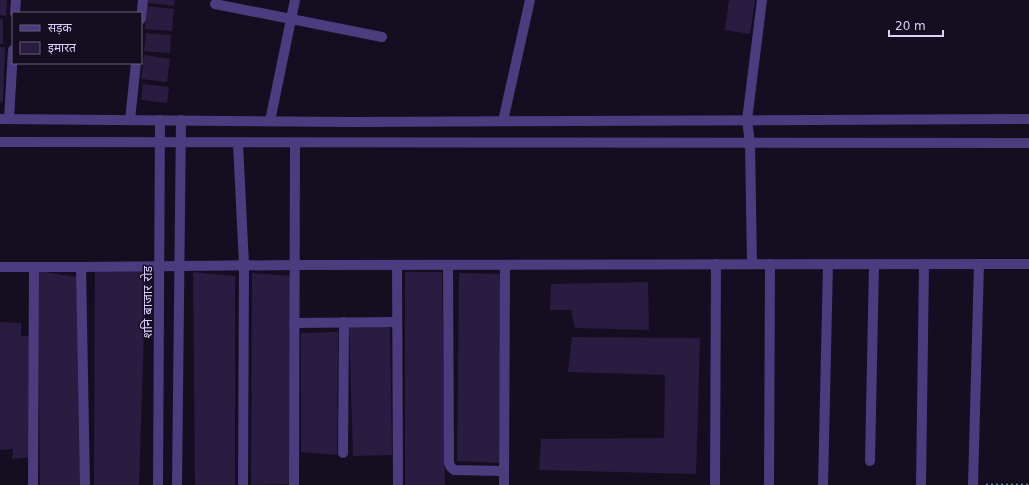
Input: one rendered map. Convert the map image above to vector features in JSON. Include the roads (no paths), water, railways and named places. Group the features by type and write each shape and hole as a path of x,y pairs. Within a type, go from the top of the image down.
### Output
{"street":[{"path":"15,12 16,0"},
{"path":"142,12 143,0"},
{"path":"270,121 295,0"},
{"path":"503,121 530,0"},
{"path":"752,264 750,143 747,120 762,0"},
{"path":"215,4 382,37"},
{"path":"12,58 4,119 503,121 1029,119"},
{"path":"130,120 136,64"},
{"name":"शनि बाजार रोड","path":"158,485 160,120"},
{"path":"177,485 181,120"},
{"path":"0,142 1029,143"},
{"path":"238,143 244,265 243,485"},
{"path":"294,143 294,485"},
{"path":"715,485 716,264"},
{"path":"769,485 770,264"},
{"path":"823,485 828,264"},
{"path":"870,461 874,264"},
{"path":"921,485 924,264"},
{"path":"973,485 979,264"},
{"path":"0,266 179,267 244,265 1029,264"},
{"path":"397,265 398,485"},
{"path":"448,265 449,464 454,470 504,471"},
{"path":"504,485 506,265"},
{"path":"33,485 34,267"},
{"path":"81,267 85,485"},
{"path":"343,452 344,322"},
{"path":"294,323 397,322"}]}
